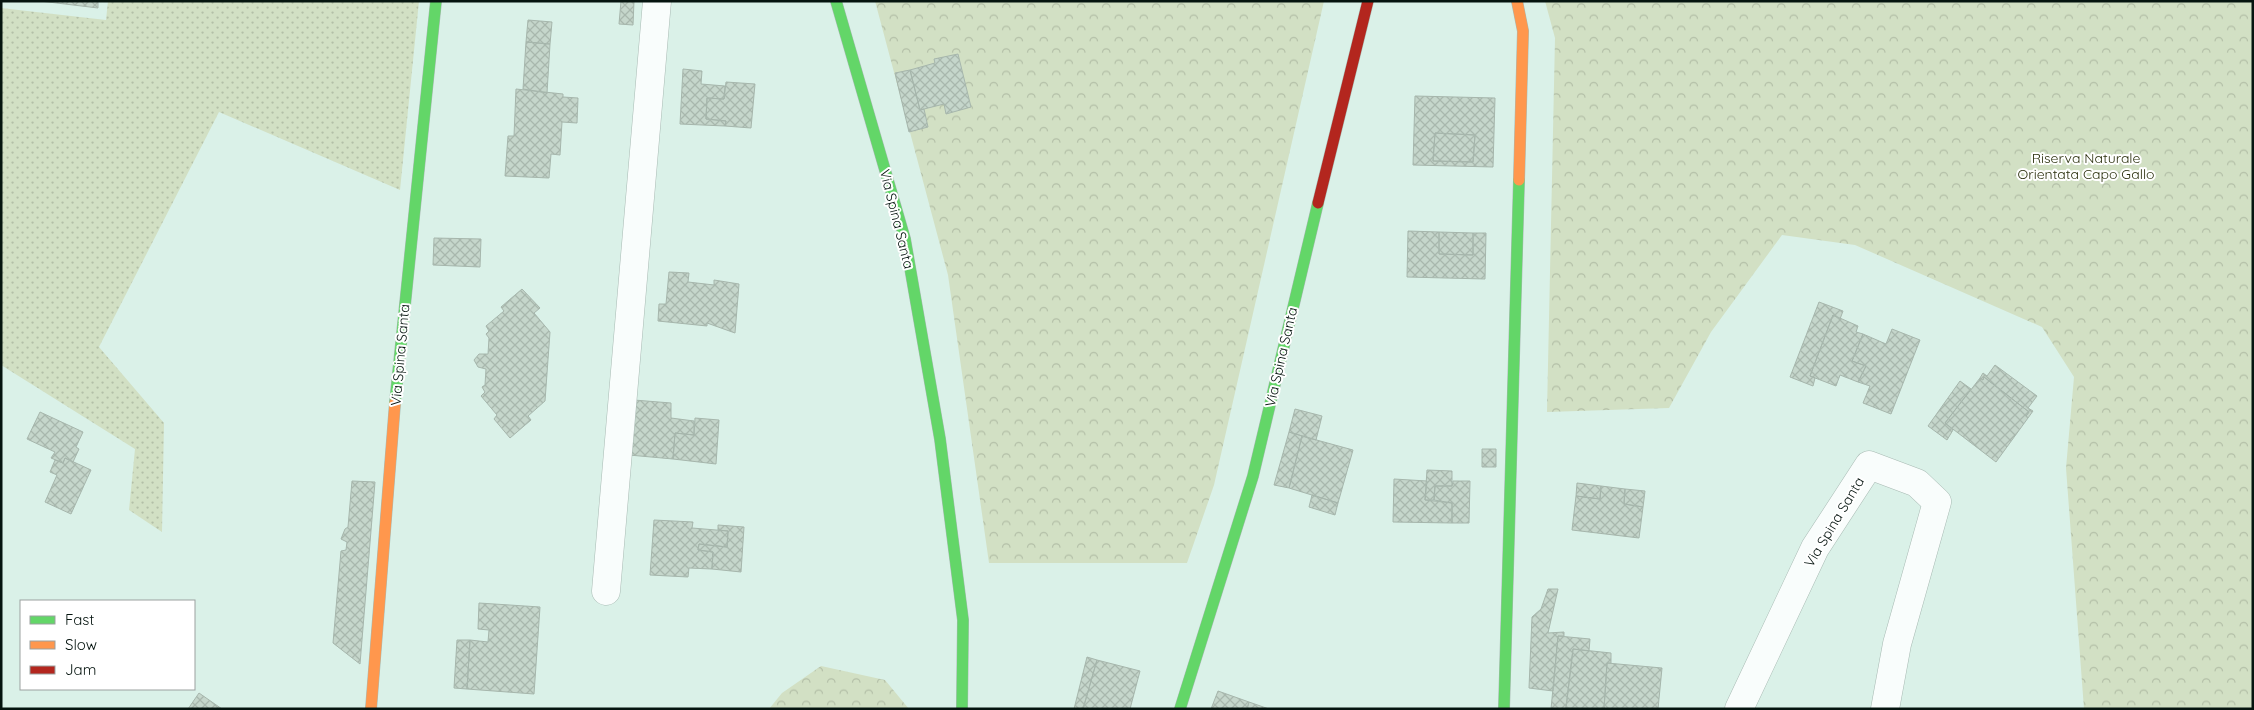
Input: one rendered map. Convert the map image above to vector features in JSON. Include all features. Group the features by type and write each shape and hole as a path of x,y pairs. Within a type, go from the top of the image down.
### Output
{"street":[{"name":"Via Spina Santa","path":"371,709 399,350 436,1"},
{"path":"606,591 657,1"},
{"name":"Via Spina Santa","path":"836,1 907,248 940,439 963,620 962,709"},
{"name":"Via Spina Santa","path":"1180,709 1253,476 1334,132 1368,1"},
{"path":"1504,709 1523,31 1517,1"},
{"name":"Via Spina Santa","path":"1739,709 1815,548 1869,464 1917,483 1937,502 1897,644 1885,709"}],"green space":[{"path":"108,1 419,1 400,190 219,112 99,347 164,423 162,532 129,510 135,449 1,365 1,8 106,20"},
{"path":"875,1 1324,1 1214,485 1187,563 989,563 948,275"},
{"name":"Riserva Naturale Orientata Capo Gallo","path":"1545,1 2253,1 2253,709 2084,709 2066,468 2074,377 2042,327 1855,245 1782,235 1711,332 1669,408 1547,412 1555,38"},
{"path":"821,666 885,680 909,709 769,709 782,693"}],"building":[{"path":"40,1 98,1 98,8"},
{"path":"621,1 634,1 633,25 619,24"},
{"path":"528,20 552,22 550,44 526,42"},
{"path":"526,42 550,44 547,93 523,89"},
{"path":"958,54 971,107 946,114 944,104 920,110 910,70 935,63 934,59"},
{"path":"683,69 702,71 701,84 725,86 724,99 707,98 706,119 726,121 725,126 680,124"},
{"path":"910,70 920,110 924,109 928,127 909,132 895,73"},
{"path":"726,82 755,84 751,128 725,126 726,121 706,119 707,98 724,99"},
{"path":"516,89 563,94 563,97 578,98 577,123 562,122 560,155 551,154 549,178 505,176 508,136 514,136"},
{"path":"1415,96 1495,98 1493,167 1413,165","holes":["1435,133 1475,135 1473,162 1433,161"]},
{"path":"1435,133 1475,135 1473,162 1433,161"},
{"path":"1408,231 1439,232 1439,254 1473,255 1473,233 1486,233 1485,279 1407,277"},
{"path":"1439,232 1473,233 1473,255 1439,254"},
{"path":"434,238 481,239 480,267 433,265"},
{"path":"669,272 689,273 688,282 714,285 714,280 739,284 735,333 707,323 707,326 658,321 659,304 666,304"},
{"path":"522,289 540,308 534,313 550,332 545,401 528,416 531,420 510,438 494,419 497,415 481,396 485,392 482,387 485,385 486,369 478,367 474,360 479,354 488,354 489,338 486,334 489,331 486,326 504,311 501,307"},
{"path":"1819,302 1843,311 1840,319 1833,315 1810,376 1815,378 1813,386 1790,377"},
{"path":"1833,315 1858,326 1856,332 1863,334 1852,361 1866,366 1858,382 1840,375 1836,386 1810,376"},
{"path":"1892,329 1920,340 1891,414 1863,403 1870,386 1858,382 1866,366 1852,361 1863,334 1886,344"},
{"path":"1995,365 2037,396 2028,408 2033,411 2028,418 2026,416 2029,412 1984,377 1983,380 1980,378 1983,373 1987,376"},
{"path":"1984,377 2029,412 2026,416 2028,418 1996,462 1945,423 1980,378 1983,380"},
{"path":"1960,381 1971,389 1945,423 1953,430 1947,440 1928,426"},
{"path":"634,400 671,403 671,418 694,421 694,435 675,433 673,459 629,455"},
{"path":"1295,409 1322,416 1316,440 1289,432"},
{"path":"40,412 83,432 76,447 79,449 73,462 65,458 63,463 51,458 55,452 27,439"},
{"path":"695,418 719,420 716,464 673,459 675,433 694,435"},
{"path":"1289,432 1302,436 1289,488 1274,485"},
{"path":"1302,436 1353,450 1338,503 1289,488"},
{"path":"1482,449 1496,449 1496,467 1482,467"},
{"path":"65,458 91,470 71,514 45,502 57,475 50,472 55,460 63,463"},
{"path":"1427,470 1452,471 1452,486 1435,486 1434,500 1425,500"},
{"path":"1394,479 1427,481 1425,500 1452,503 1452,523 1393,522"},
{"path":"352,481 375,482 360,664 333,643 341,551 346,550 347,542 341,539 345,529 348,527"},
{"path":"1453,481 1470,481 1469,523 1452,523 1452,503 1434,500 1435,486 1452,486"},
{"path":"1577,483 1601,486 1600,499 1576,496"},
{"path":"1601,486 1625,489 1624,504 1643,507 1639,538 1572,530 1576,496 1600,499"},
{"path":"1625,489 1645,491 1643,507 1624,504"},
{"path":"1312,495 1338,503 1335,515 1309,507"},
{"path":"654,520 693,522 692,528 728,531 727,547 699,544 698,550 713,552 712,569 689,568 688,577 650,575"},
{"path":"718,525 744,527 741,572 712,569 713,552 698,550 699,544 727,547 728,531 718,530"},
{"path":"1548,589 1558,589 1548,633 1564,632 1564,636 1558,636 1553,691 1529,688 1532,617 1541,609"},
{"path":"479,603 540,607 534,694 467,689 470,640 488,642 489,630 478,629"},
{"path":"1558,636 1590,639 1589,651 1573,649 1566,708 1574,709 1551,709"},
{"path":"457,640 470,640 467,689 454,688"},
{"path":"1573,649 1611,653 1611,663 1607,663 1604,709 1566,708"},
{"path":"1087,657 1097,660 1083,709 1074,709"},
{"path":"1097,660 1140,671 1130,709 1083,709"},
{"path":"1607,663 1662,668 1658,709 1604,709"},
{"path":"1218,691 1249,702 1247,709 1211,709"},
{"path":"199,693 222,709 188,709"},
{"path":"1249,702 1269,709 1247,709"}],"traffic: fast":[{"path":"395,403 436,1"},
{"path":"836,1 905,239 940,439 963,620 962,709"},
{"path":"1504,709 1519,180"},
{"path":"1180,709 1253,476 1318,203"}],"traffic: slow":[{"path":"1517,1 1523,31 1519,180"},
{"path":"371,709 395,403"}],"traffic: jam":[{"path":"1318,203 1368,1"}]}
